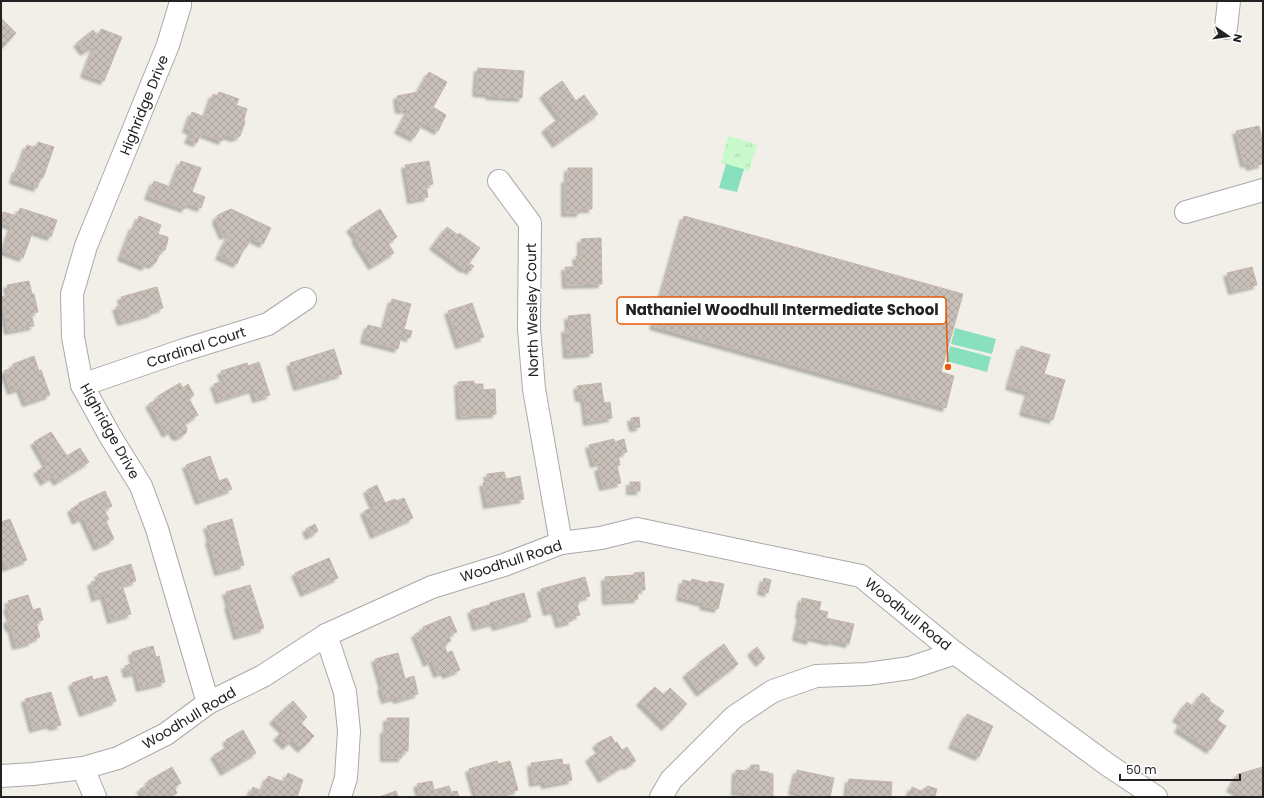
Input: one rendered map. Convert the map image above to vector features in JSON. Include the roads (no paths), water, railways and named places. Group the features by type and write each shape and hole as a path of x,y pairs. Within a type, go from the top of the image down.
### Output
{"street":[{"name":"Highridge Drive","path":"180,1 168,45 86,246 72,294 73,336 82,385 110,436 141,486 157,529 208,704"},
{"path":"1226,28 1229,1"},
{"name":"North Wesley Court","path":"499,181 530,223 529,329 534,389 561,543"},
{"path":"1186,212 1263,190"},
{"name":"Cardinal Court","path":"82,385 184,350 268,324 304,299"},
{"name":"Woodhull Road","path":"1,776 83,768 118,758 166,734 208,704 262,676 326,634 432,587 504,565 561,543 601,538 637,529 861,576 955,653 1108,765 1156,797"},
{"path":"326,634 345,692 349,731 346,778 340,797"},
{"path":"661,797 671,780 734,717 773,691 816,676 867,674 910,668 955,653"},
{"path":"83,768 95,797"}],"place":[{"name":"Nathaniel Woodhull Intermediate School","path":"948,367"}]}
